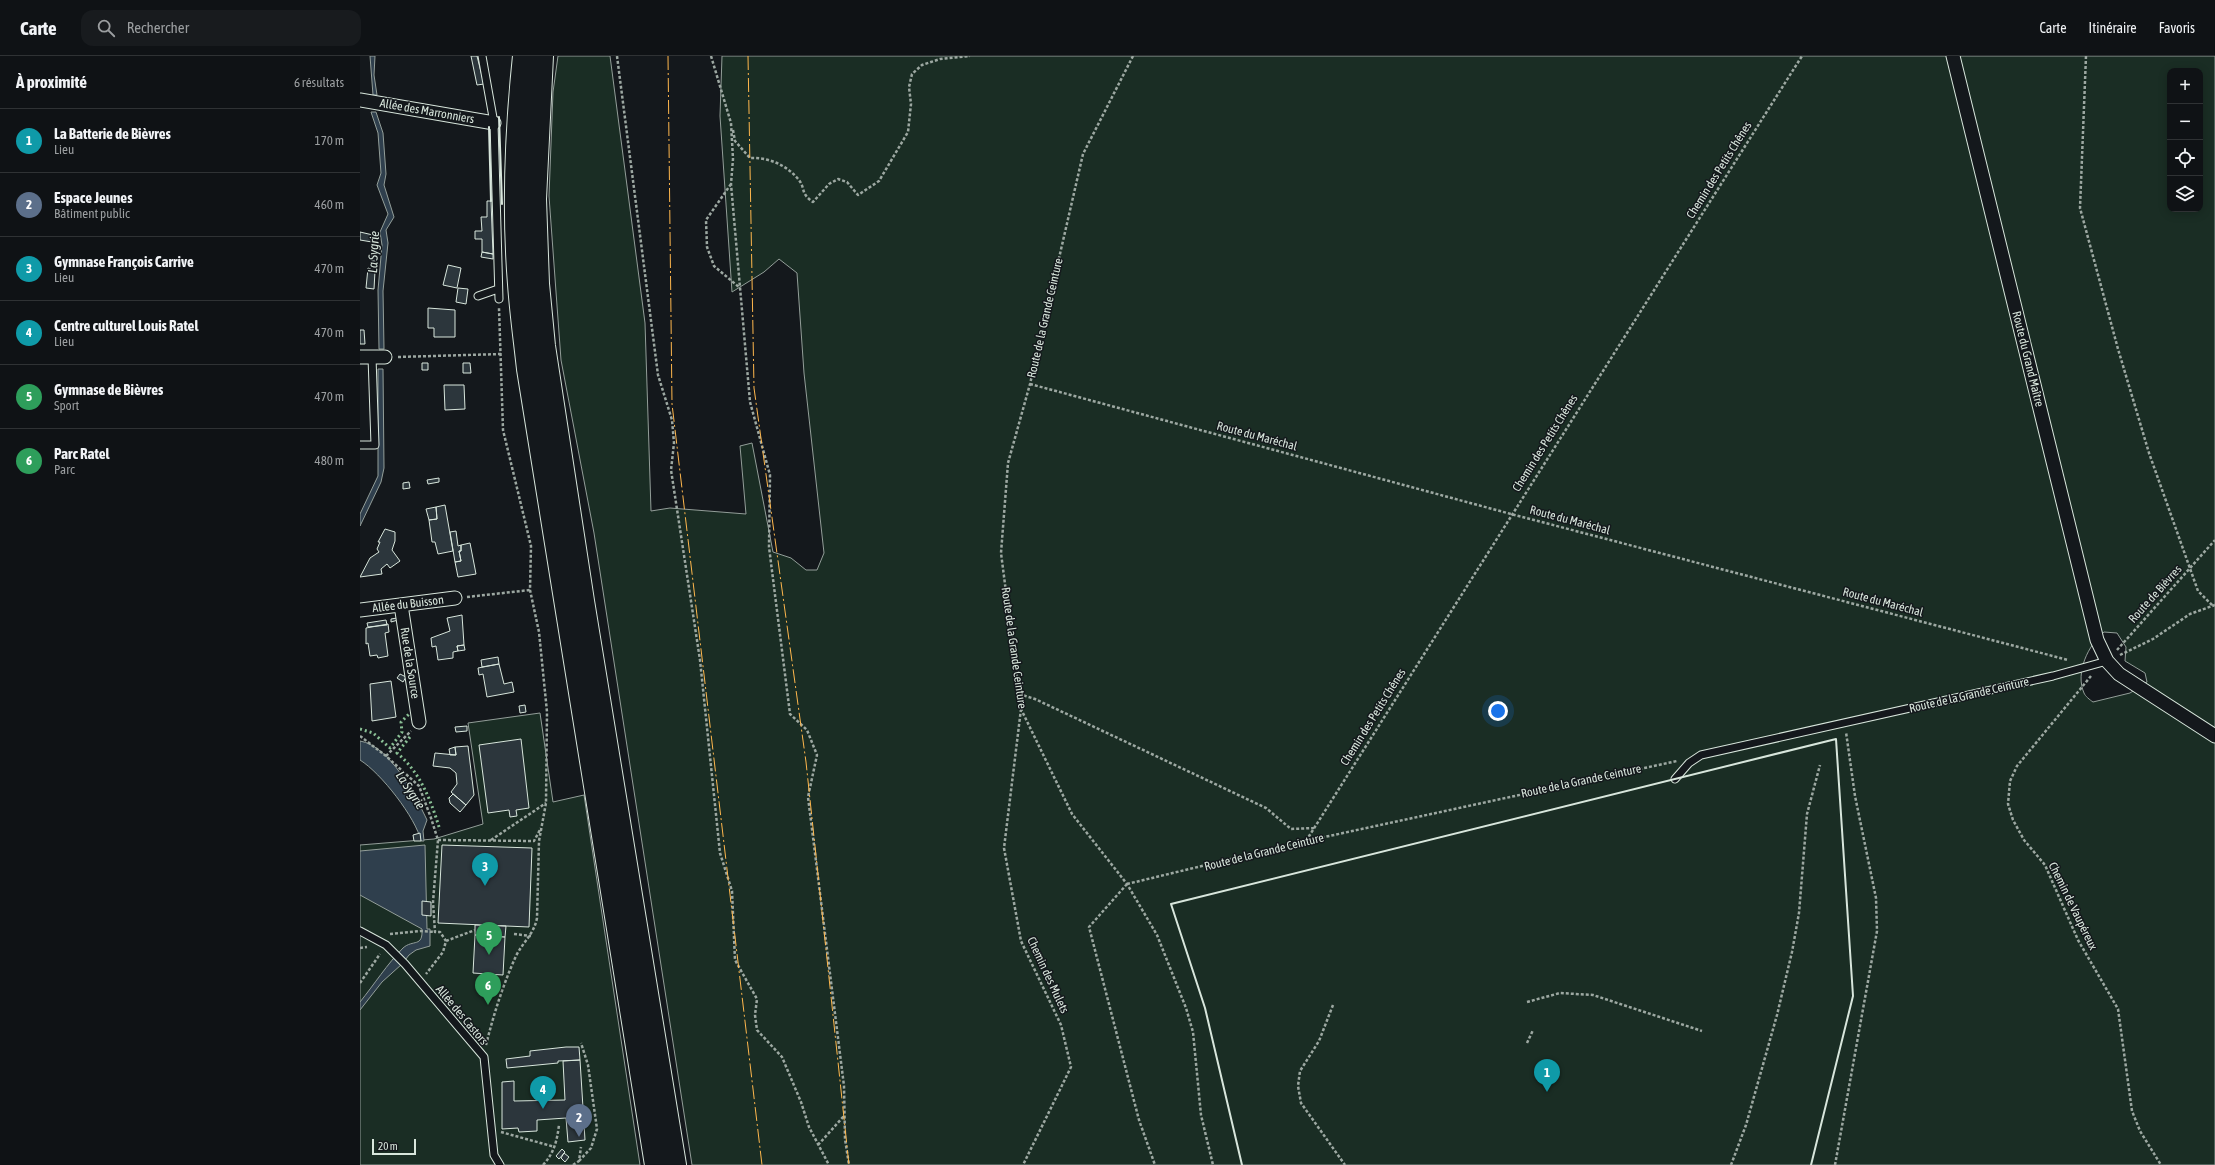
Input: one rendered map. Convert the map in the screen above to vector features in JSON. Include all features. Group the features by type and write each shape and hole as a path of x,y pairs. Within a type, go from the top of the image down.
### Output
{"highway":[{"path":"524,56 518,112 517,226 519,284 528,369 656,1165"},
{"path":"542,56 535,199 538,284 544,346 583,601 675,1165"}],"street":[{"name":"Route du Grand Maître","path":"1953,56 2097,640 2108,661"},
{"name":"Allée des Marronniers","path":"360,100 494,123"},
{"name":"Allée du Buisson","path":"360,610 456,598"},
{"name":"Rue de la Source","path":"401,605 419,722"},
{"path":"2108,661 2119,674 2215,736"}],"lane":[{"path":"482,56 494,123 499,302"},
{"path":"478,296 498,289"},
{"path":"360,445 375,445 372,357"},
{"name":"Route de la Grande Ceinture","path":"1675,778 1689,763 1701,756 2053,676 2108,661"},
{"name":"Allée des Castors","path":"360,931 386,945 405,964 484,1057 490,1129 494,1155 500,1165"}],"path":[{"path":"617,56 658,375 672,420 674,443 671,470 700,660 720,853 732,891 735,960 757,999 755,1016 757,1030 782,1057 802,1102 809,1127 829,1165"},
{"path":"711,56 735,141 750,158 763,157 782,166 799,181 804,196 813,202 829,184 838,179 847,182 858,195 879,182 908,132 911,104 909,87 912,74 922,65 940,59 970,56"},
{"name":"Route de la Grande Ceinture","path":"1133,56 1083,154 1030,384 1008,463 1001,553 1021,709 1072,814 1127,884 1306,841 1701,756"},
{"name":"Chemin des Petits Chênes","path":"1306,841 1511,514 1802,56"},
{"path":"2086,56 2080,208 2118,349 2149,453 2191,567 2198,591 2214,605 2190,614 2154,640 2108,661"},
{"path":"731,123 733,159 731,184 750,402 770,475 769,547 790,714 807,730 817,755 808,797 844,1086 845,1139 850,1165"},
{"path":"731,184 706,220 707,247 714,266 740,288"},
{"path":"484,1057 499,995 518,953 531,936 537,918 539,842 546,803 547,712 543,660 530,590 531,546 503,430 499,302"},
{"path":"372,357 501,354"},
{"name":"Route du Maréchal","path":"1030,384 1511,514 2068,660 2076,660"},
{"name":"Route de Bièvres","path":"2108,661 2215,540"},
{"path":"456,598 530,590"},
{"name":"Chemin de Vaupéreux","path":"2108,661 2096,671 2017,766 2010,781 2008,804 2013,820 2024,840 2045,865 2078,940 2118,1009 2132,1111 2140,1131 2161,1165"},
{"path":"1019,694 1035,699 1156,754 1266,808 1290,829 1314,828"},
{"name":"Chemin des Mulets","path":"1021,709 1004,848 1021,941 1061,1025 1071,1067 1023,1165"},
{"path":"386,756 419,722"},
{"path":"1835,1165 1865,1001 1878,914 1855,796 1845,724"},
{"path":"360,736 386,756 418,786 438,840 433,902 434,931"},
{"path":"1731,1165 1750,1110 1777,1015 1792,952 1799,913 1807,814 1820,765"},
{"path":"490,841 546,803"},
{"path":"438,840 534,841 543,825"},
{"path":"1156,1165 1139,1120 1089,927 1127,884 1157,935 1186,1008 1193,1032 1201,1115 1213,1165"},
{"path":"420,981 443,952 446,941 475,930"},
{"path":"375,938 399,932 434,931 440,932 446,941"},
{"path":"514,934 531,936"},
{"path":"360,983 386,945"},
{"path":"1528,1002 1560,993 1593,994 1702,1031"},
{"path":"1333,1005 1319,1041 1300,1072 1298,1086 1301,1103 1345,1165"},
{"path":"1528,1043 1533,1030"},
{"path":"573,1165 578,1163 591,1148 597,1129 588,1065 581,1043"},
{"path":"818,1145 844,1115"},
{"path":"543,1165 550,1157 554,1147 559,1125"},
{"path":"490,1129 554,1147"},
{"path":"578,1163 581,1147"}],"green space":[{"path":"558,56 610,56 645,323 651,511 670,508 746,514 740,446 752,443 773,552 791,558 806,570 817,570 824,553 804,373 797,273 779,259 764,272 732,292 720,116 722,56 2215,56 2215,1165 692,1165 594,533 561,360 549,196 553,92","holes":["2104,632 2117,633 2126,647 2125,661 2145,673 2147,682 2130,693 2093,702 2086,697 2084,693 2081,677 2082,668 2088,652 2098,638"]},
{"path":"540,713 553,802 584,795 640,1165 360,1165 360,845 434,839 483,824 468,723"}],"water":[{"path":"370,56 375,56 374,75 377,95 373,95"},
{"path":"371,112 376,112 383,133 386,174 384,185 394,217 386,230 388,243 383,291 384,349 379,349 378,290 382,245 380,232 388,214 377,185 381,173 378,133"},
{"path":"378,369 383,369 384,468 381,482 360,526 360,514 378,476"},
{"name":"La Sygrie","path":"360,741 371,745 381,752 400,773 408,785 427,820 423,831 424,841 421,841 412,820 387,785 378,775 360,760"},
{"path":"425,845 427,929 430,929 430,946 416,950 409,955 402,964 382,982 360,1010 360,1002 386,967 403,948 421,939 422,929 360,895 360,851"}],"building":[{"path":"471,56 477,56 484,84 477,85"},
{"path":"487,201 491,201 493,254 482,252 482,239 475,239 475,231 482,231 481,217 487,217"},
{"path":"360,232 373,235 372,242 360,240"},
{"path":"482,252 493,254 493,259 481,257"},
{"path":"372,254 377,255 377,261 372,261"},
{"path":"448,265 461,268 457,288 443,285"},
{"path":"368,268 375,271 374,289 366,288"},
{"path":"458,288 468,289 466,304 456,302"},
{"path":"428,308 455,310 455,337 434,337 434,328 428,328"},
{"path":"360,330 364,330 365,344 360,344"},
{"path":"422,363 428,363 428,370 422,370"},
{"path":"463,363 470,363 471,373 463,373"},
{"path":"444,385 464,385 465,409 445,410"},
{"path":"439,478 439,482 428,484 427,480"},
{"path":"409,482 410,488 403,489 403,483"},
{"path":"445,505 453,551 438,554 435,542 432,542 429,520 437,519 436,507"},
{"path":"436,507 437,519 429,520 426,509"},
{"path":"385,529 395,532 395,541 392,550 400,561 390,568 387,564 381,569 382,574 360,577 370,558 379,552 377,549 380,542 378,542"},
{"path":"456,531 458,546 461,545 461,551 459,551 461,561 455,562 450,532"},
{"path":"470,543 476,574 458,577 455,562 461,561 459,551 461,551 461,545"},
{"path":"462,615 464,645 457,646 458,651 453,652 453,658 438,660 436,646 432,647 431,638 450,631 447,618"},
{"path":"397,618 398,620 391,622 391,619"},
{"path":"386,620 387,625 368,627 367,623"},
{"path":"388,624 389,632 385,633 388,656 378,658 377,655 370,656 368,643 366,644 366,628"},
{"path":"464,645 465,650 458,651 457,646"},
{"path":"498,657 499,664 482,667 481,660"},
{"path":"499,664 504,684 512,682 514,692 487,697 483,674 479,675 478,668"},
{"path":"400,674 406,677 403,682 397,678"},
{"path":"391,681 396,717 372,721 370,684"},
{"path":"525,705 526,712 520,713 519,706"},
{"path":"467,726 467,731 456,732 455,727"},
{"path":"521,739 529,808 516,810 517,816 510,817 509,810 488,813 479,745"},
{"path":"468,746 474,795 466,805 451,792 457,784 456,773 450,768 433,766 435,753 456,755 455,747"},
{"path":"455,747 456,755 450,755 449,749"},
{"path":"453,794 466,805 460,812 450,803 449,798"},
{"path":"420,833 421,841 414,841 413,835"},
{"path":"442,845 532,848 529,927 438,923"},
{"path":"422,901 431,902 431,916 422,915"},
{"path":"475,925 506,926 505,937 475,935"},
{"path":"475,935 505,937 503,975 473,973"},
{"path":"579,1047 580,1060 558,1061 558,1063 507,1068 506,1059 530,1056 530,1051"},
{"path":"580,1060 585,1140 568,1142 566,1118 537,1120 537,1131 519,1132 518,1128 502,1129 502,1082 514,1081 514,1101 565,1100 563,1061"},
{"path":"562,1149 565,1152 559,1159 556,1156"},
{"path":"564,1153 569,1157 565,1162 561,1158"}],"hedge":[{"path":"360,729 373,733 390,748 402,732 401,722 410,713"},
{"path":"410,737 397,753 413,769 419,779 429,798 440,830"}],"wall":[{"path":"499,117 502,204"},
{"path":"489,127 491,201"},
{"path":"1242,1165 1205,1008 1171,904 1836,739 1853,996 1811,1165"}],"power":[{"path":"668,56 672,404 762,1165"},
{"path":"748,56 754,388 806,762 849,1165"}],"place":[{"name":"Gymnase François Carrive","path":"485,886"},
{"name":"Gymnase de Bièvres","path":"489,955"},
{"name":"Parc Ratel","path":"488,1005"},
{"name":"La Batterie de Bièvres","path":"1547,1092"},
{"name":"Centre culturel Louis Ratel","path":"543,1109"},
{"name":"Espace Jeunes","path":"579,1137"}]}
